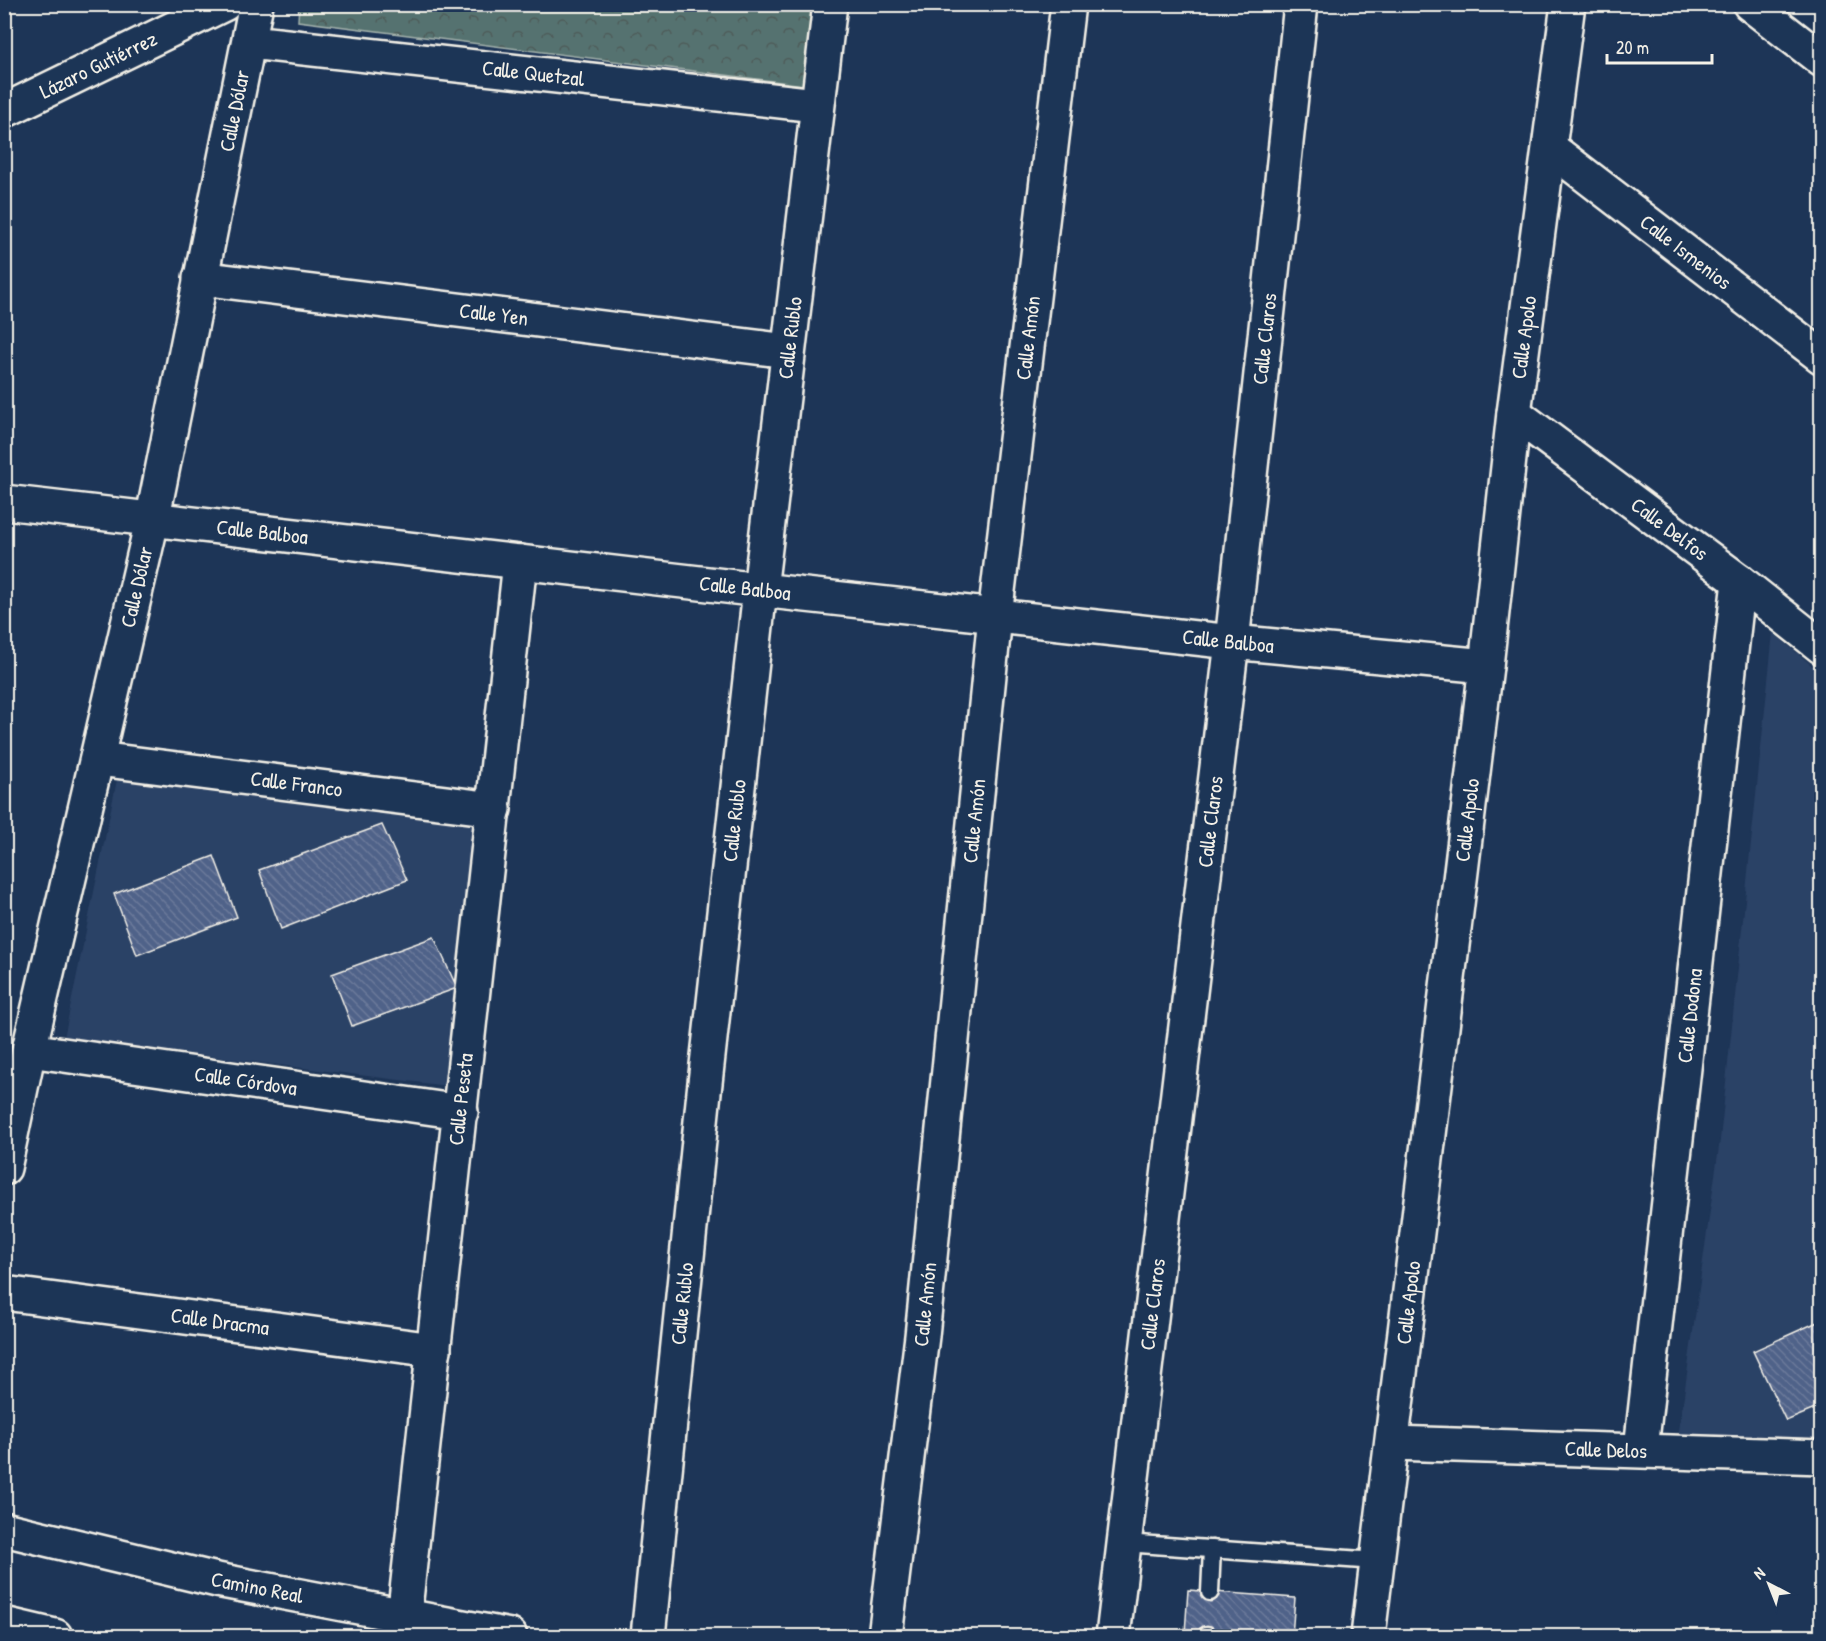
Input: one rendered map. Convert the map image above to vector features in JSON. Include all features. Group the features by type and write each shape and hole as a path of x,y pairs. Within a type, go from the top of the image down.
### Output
{"street":[{"name":"Lázaro Gutiérrez","path":"4,111 224,4"},
{"name":"Calle Dólar","path":"4,1168 29,1050 152,521 256,4"},
{"name":"Calle Rublo","path":"648,1636 704,1092 816,105 830,4"},
{"name":"Calle Amón","path":"885,1636 922,1336 995,616 1068,4"},
{"name":"Calle Claros","path":"1113,1636 1232,642 1301,4"},
{"name":"Calle Apolo","path":"1368,1636 1486,666 1514,413 1568,4"},
{"path":"1750,4 1821,60"},
{"name":"Calle Quetzal","path":"250,42 816,105"},
{"name":"Calle Ismenios","path":"1550,148 1821,357"},
{"name":"Calle Yen","path":"200,278 788,351"},
{"name":"Calle Delfos","path":"1514,413 1739,581 1821,647"},
{"name":"Calle Balboa","path":"4,502 760,590 1232,642 1486,666"},
{"name":"Calle Peseta","path":"403,1627 520,562"},
{"name":"Calle Dodona","path":"1641,1449 1739,581"},
{"name":"Calle Franco","path":"98,759 494,808"},
{"name":"Calle Córdova","path":"29,1050 461,1112"},
{"name":"Calle Dracma","path":"4,1293 434,1350"},
{"name":"Calle Delos","path":"1392,1443 1641,1449 1821,1457"},
{"name":"Camino Real","path":"4,1529 403,1627 510,1636"},
{"path":"4,1624 55,1636"}],"lane":[{"path":"1125,1543 1376,1562"},
{"path":"1210,1592 1212,1550"}],"shaded area":[{"path":"1773,633 1821,673 1821,1444 1678,1438 1720,1140"},
{"path":"118,775 473,821 448,1086 64,1038"}],"green space":[{"path":"299,4 814,5 804,85 298,21"}],"building":[{"path":"382,825 407,880 281,929 259,870"},
{"path":"214,856 237,917 137,955 114,894"},
{"path":"434,937 457,988 352,1026 332,974"},
{"path":"1822,1320 1822,1406 1786,1421 1753,1351"},
{"path":"1188,1590 1295,1598 1292,1636 1185,1633"}]}
